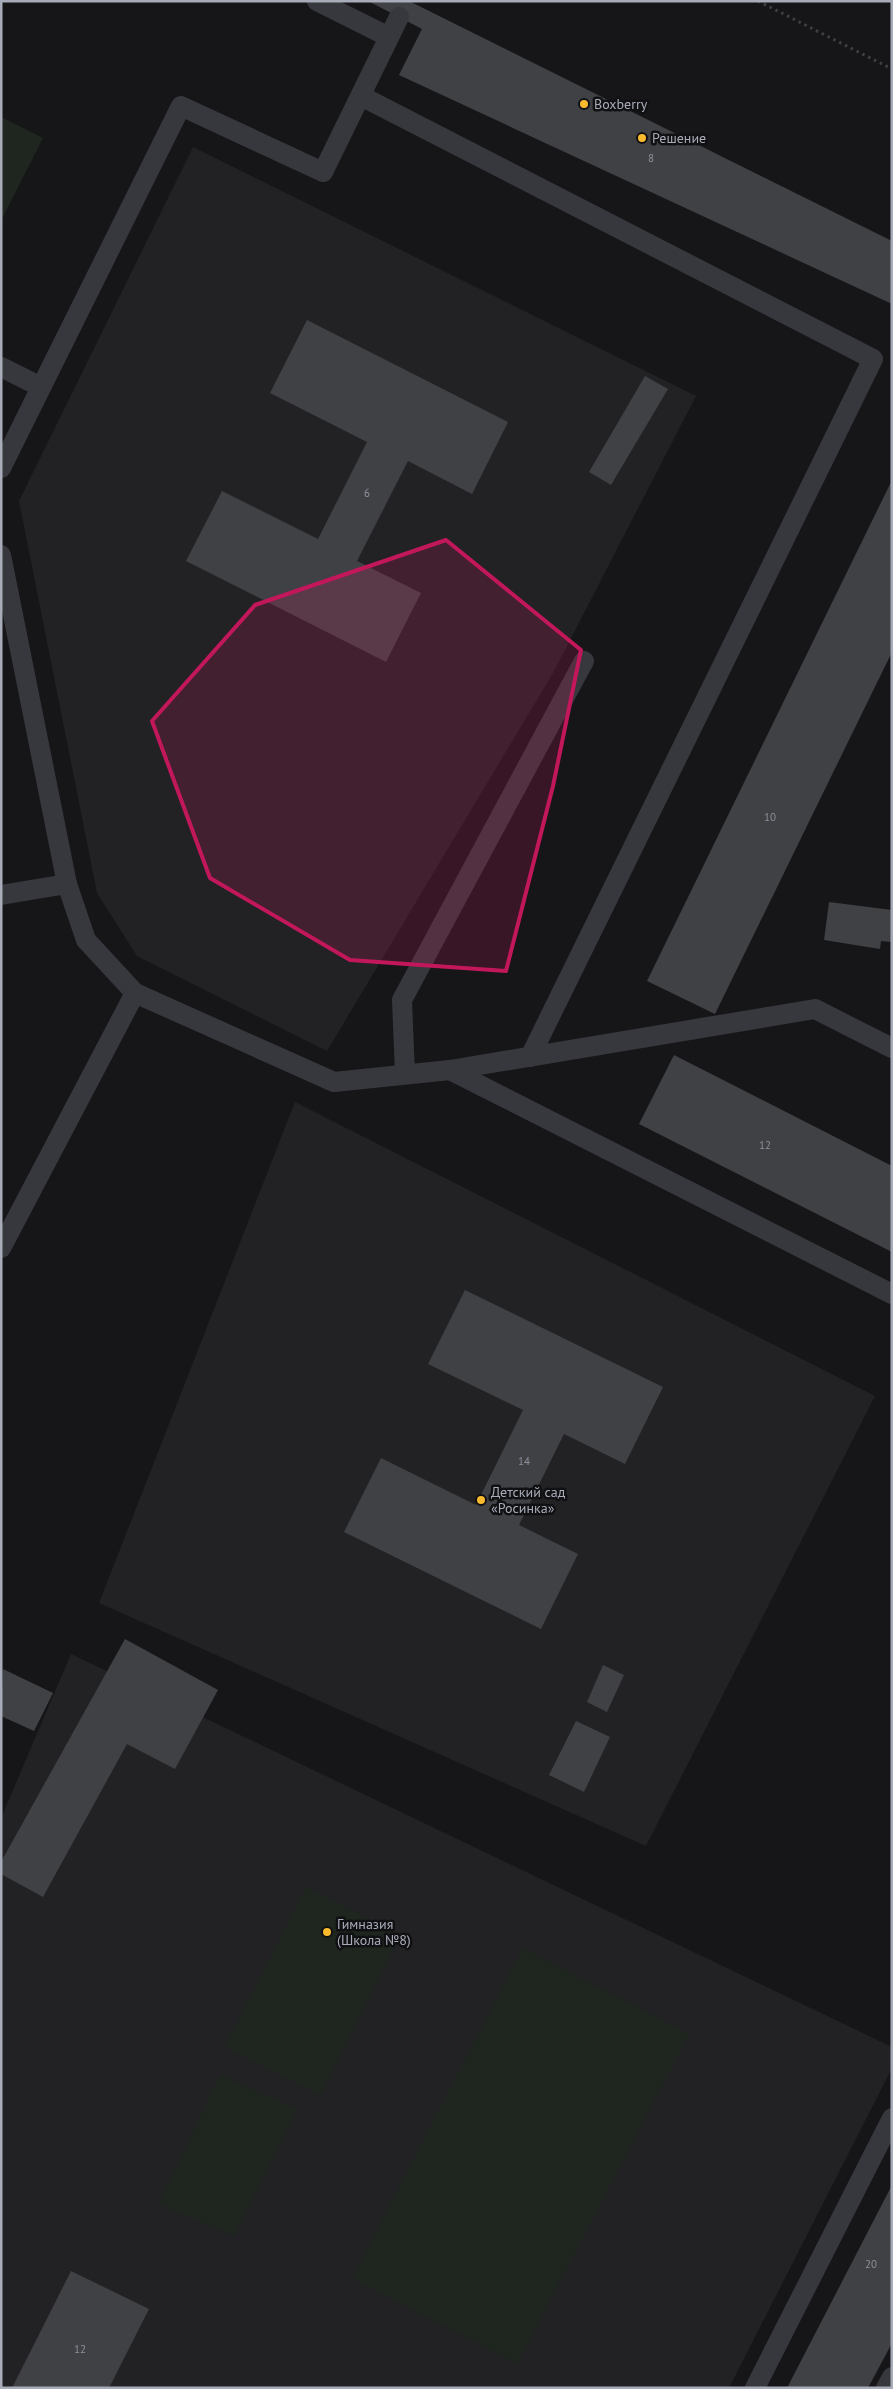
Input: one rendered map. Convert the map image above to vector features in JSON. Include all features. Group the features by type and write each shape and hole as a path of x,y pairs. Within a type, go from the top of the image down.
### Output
{"lane":[{"path":"317,1 389,37"},
{"path":"1,468 181,106 323,172 399,17"},
{"path":"361,96 873,359 530,1057"},
{"path":"1,366 41,386"},
{"path":"1,555 67,884 86,940 135,993 334,1082 450,1070 815,1009 892,1048"},
{"path":"405,1074 402,1000 584,661"},
{"path":"1,895 67,884"},
{"path":"1,1248 135,993"},
{"path":"450,1070 892,1294"},
{"path":"755,2388 892,2118"},
{"path":"886,2388 892,2377"}],"path":[{"path":"758,1 892,69"}],"highlighted area":[{"path":"446,540 581,650 553,786 506,971 350,960 210,878 152,721 255,605"}],"shaded area":[{"path":"1,117 43,138 1,221"},
{"path":"193,147 696,396 553,673 327,1051 137,956 97,893 19,501"},
{"name":"Детский сад «Росинка»","path":"295,1102 875,1396 646,1846 99,1603"},
{"name":"Гимназия (Школа №8)","path":"71,1654 892,2047 892,2068 729,2388 1,2388 1,1818"},
{"path":"306,1887 401,1935 321,2095 225,2047"},
{"path":"523,1948 689,2034 517,2364 352,2278"},
{"path":"220,2075 297,2109 234,2236 159,2204"}],"building":[{"path":"368,1 409,1 892,241 892,304 399,75 422,29"},
{"path":"307,320 508,422 472,494 408,461 357,561 421,593 386,662 186,561 222,491 318,539 367,442 270,393"},
{"path":"645,376 668,389 611,485 589,472"},
{"path":"892,480 892,652 715,1014 647,981"},
{"path":"829,902 892,910 892,942 881,941 880,949 824,940"},
{"path":"674,1055 892,1166 892,1252 639,1124"},
{"path":"465,1290 663,1387 625,1464 564,1434 519,1525 578,1554 541,1629 344,1532 381,1458 476,1505 523,1410 428,1364"},
{"path":"125,1639 218,1690 175,1769 127,1744 43,1897 1,1874 1,1862"},
{"path":"603,1665 624,1675 607,1712 587,1702"},
{"path":"3,1669 53,1693 34,1731 1,1716"},
{"path":"576,1721 610,1737 584,1792 549,1775"},
{"path":"892,2185 892,2343 868,2388 787,2388"},
{"path":"71,2271 149,2309 109,2388 12,2388"}],"place":[{"name":"Boxberry","path":"584,104"},
{"name":"Решение","path":"642,138"},
{"name":"Детский сад «Росинка»","path":"481,1500"},
{"name":"Гимназия (Школа №8)","path":"327,1932"}]}
